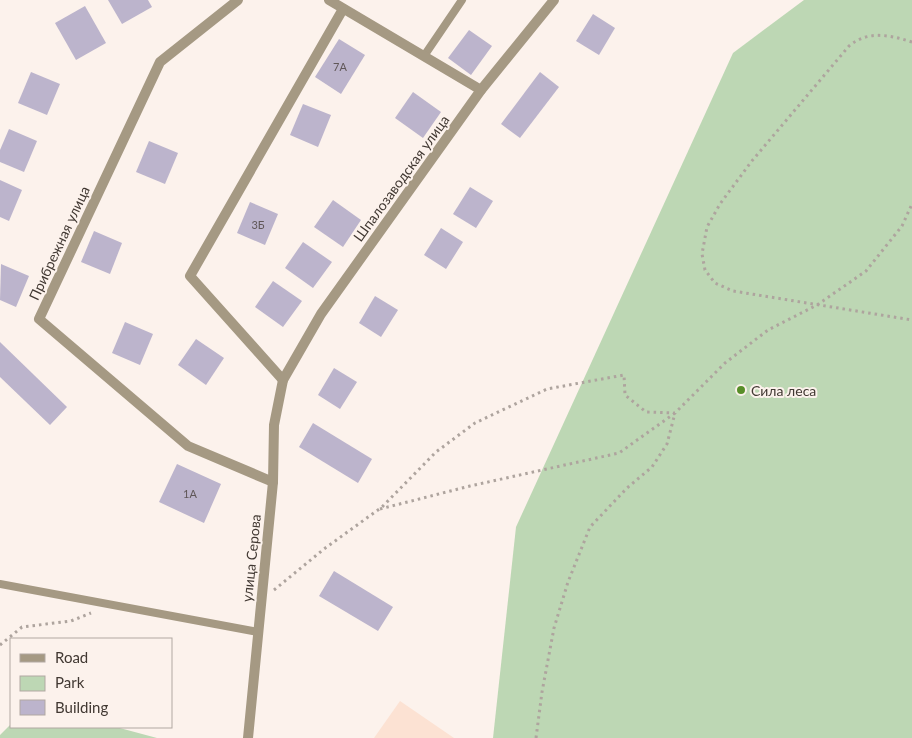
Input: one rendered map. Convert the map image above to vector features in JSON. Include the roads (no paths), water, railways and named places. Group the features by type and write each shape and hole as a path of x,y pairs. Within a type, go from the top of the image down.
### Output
{"street":[{"name":"Прибрежная улица","path":"238,0 160,62 39,319 188,446 273,482"},
{"path":"329,0 481,90"},
{"name":"Шпалозаводская улица","path":"283,380 321,314 481,90 554,0"},
{"path":"283,380 190,276 343,9"},
{"name":"улица Серова","path":"248,738 273,482 274,425 283,380"}],"lane":[{"path":"424,56 462,0"},
{"path":"0,584 258,632"}],"place":[{"name":"Сила леса","path":"741,390"}]}
